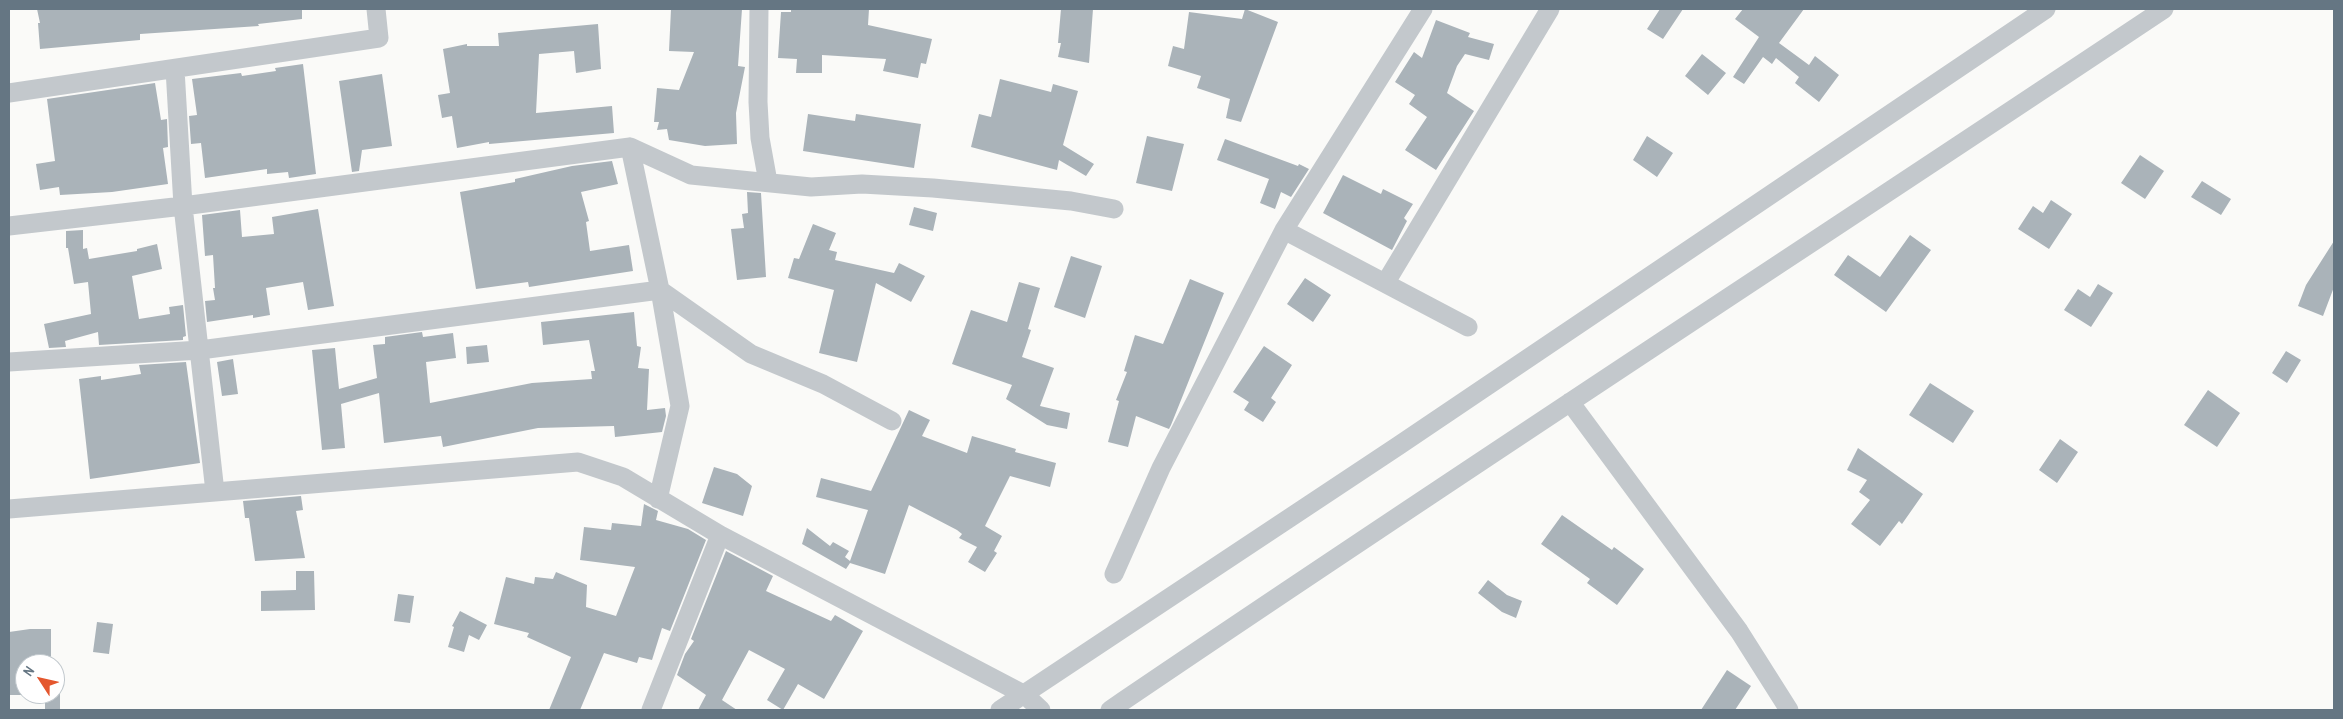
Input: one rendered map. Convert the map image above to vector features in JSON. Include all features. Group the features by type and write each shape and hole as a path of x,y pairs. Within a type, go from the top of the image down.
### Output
{"street":[{"path":"9,93 379,38 376,9"},
{"path":"759,9 759,129 768,182"},
{"path":"1114,574 1161,468 1284,230 1423,9"},
{"path":"1386,282 1550,9"},
{"path":"1000,710 2046,9"},
{"path":"1110,710 1570,402 2164,9"},
{"path":"175,69 183,206 215,492"},
{"path":"630,147 660,290 680,406 658,498"},
{"path":"9,226 183,206 630,147 691,175 811,186 862,184 933,188 1071,201 1114,209"},
{"path":"1284,230 1386,282 1468,327"},
{"path":"9,362 200,350 660,290 751,354 822,384 892,421"},
{"path":"1570,402 1739,631 1789,710"},
{"path":"9,509 578,462 623,477 720,535 1025,695 1041,710"},
{"path":"651,710 720,535"}],"building":[{"path":"37,9 302,9 302,19 258,24 259,26 140,34 140,40 40,49 38,23 40,23"},
{"path":"671,9 742,9 738,66 745,67 736,113 737,144 705,146 669,140 667,129 657,130 659,122 654,122 657,88 679,90 694,52 669,51"},
{"path":"791,9 869,9 868,25 932,39 926,64 921,63 918,78 883,71 886,59 822,55 822,73 796,73 797,59 778,58 781,12 791,12"},
{"path":"1061,9 1093,9 1089,63 1058,57 1061,43 1058,43"},
{"path":"1245,9 1278,22 1241,122 1226,118 1230,99 1197,88 1201,76 1168,66 1173,46 1184,49 1189,12 1242,19"},
{"path":"1660,9 1683,9 1663,39 1647,29"},
{"path":"1743,9 1804,9 1779,43 1809,65 1815,56 1839,75 1819,102 1795,83 1799,77 1776,58 1772,64 1763,57 1744,84 1733,77 1759,37 1735,19"},
{"path":"1436,20 1470,33 1468,37 1494,44 1489,60 1465,54 1457,66 1447,93 1474,111 1436,170 1405,150 1427,117 1409,104 1415,95 1395,82 1414,52 1422,58"},
{"path":"598,24 601,69 576,73 574,51 539,54 536,113 612,106 614,133 489,144 489,142 457,148 452,116 442,118 438,95 450,93 443,49 467,44 467,46 499,46 498,33"},
{"path":"1702,54 1726,73 1708,95 1685,76"},
{"path":"303,64 316,174 289,178 288,172 267,174 267,169 205,178 201,143 191,144 189,116 197,115 192,79 241,73 242,76 276,71 275,68"},
{"path":"382,74 392,146 362,150 359,171 352,172 339,81"},
{"path":"1000,79 1051,92 1053,84 1078,91 1063,145 1094,164 1086,176 1059,160 1057,170 971,147 979,114 991,117"},
{"path":"155,83 161,120 167,119 168,147 163,148 168,184 112,192 60,195 59,187 40,190 36,164 55,161 47,99"},
{"path":"808,114 855,121 856,114 921,124 914,168 803,151"},
{"path":"1147,136 1184,144 1172,191 1136,183"},
{"path":"1647,136 1673,153 1657,177 1633,160"},
{"path":"1225,139 1309,169 1291,197 1281,192 1275,209 1260,203 1269,179 1217,160"},
{"path":"2140,155 2164,171 2145,199 2121,183"},
{"path":"612,161 618,184 581,192 589,221 586,222 590,251 629,245 633,271 529,287 528,282 476,289 460,192 515,182 515,179 572,166"},
{"path":"1343,175 1381,194 1383,189 1413,204 1404,218 1407,221 1392,250 1323,213"},
{"path":"2202,181 2231,199 2221,215 2191,197"},
{"path":"747,192 761,193 766,277 737,280 731,229 744,228 742,214 748,213"},
{"path":"2051,200 2072,214 2049,249 2018,229 2033,206 2043,213"},
{"path":"914,207 937,213 933,231 909,225"},
{"path":"318,209 334,306 308,310 303,282 266,288 270,315 253,318 253,315 207,322 205,301 215,300 213,288 215,288 213,255 205,256 202,215 240,210 242,237 274,234 272,217"},
{"path":"813,224 836,233 829,250 837,252 835,260 894,273 899,263 925,276 911,302 876,283 857,362 819,353 834,290 788,278 794,258 799,259"},
{"path":"83,230 83,249 87,248 89,259 137,251 137,249 157,244 162,269 132,276 139,319 170,314 169,307 183,305 186,336 183,337 183,340 99,345 98,332 65,341 66,347 49,348 44,324 91,314 88,282 74,284 68,248 66,248 66,231"},
{"path":"1910,235 1931,250 1886,312 1834,275 1848,255 1880,277"},
{"path":"2334,241 2334,287 2323,316 2298,306 2306,285"},
{"path":"1071,256 1102,266 1085,318 1054,307"},
{"path":"1305,278 1331,295 1313,322 1287,304"},
{"path":"1190,279 1224,293 1169,429 1136,416 1128,447 1108,442 1119,401 1116,400 1127,372 1124,371 1135,335 1163,344"},
{"path":"1019,282 1040,288 1028,329 1031,330 1022,357 1054,368 1040,406 1070,413 1067,429 1047,425 1006,399 1012,385 952,364 971,310 1007,322"},
{"path":"2098,284 2113,293 2091,327 2064,310 2078,289 2090,297"},
{"path":"634,312 637,346 641,347 638,368 649,369 647,410 665,408 666,416 662,432 615,437 614,426 538,428 443,447 441,436 384,443 379,393 341,404 345,448 322,450 312,350 335,348 339,389 377,378 373,345 385,344 385,337 422,332 423,337 453,333 456,358 426,362 430,403 532,383 592,379 591,371 595,371 589,340 543,345 541,322"},
{"path":"487,345 489,362 467,364 466,347"},
{"path":"1264,346 1292,365 1271,398 1276,402 1263,422 1244,410 1249,402 1233,392"},
{"path":"2286,351 2301,360 2287,383 2272,373"},
{"path":"233,359 238,394 222,396 217,362"},
{"path":"186,362 200,463 90,479 79,379 101,376 101,380 141,374 139,365"},
{"path":"1930,383 1974,411 1953,443 1909,415"},
{"path":"2208,390 2240,413 2217,447 2184,425"},
{"path":"909,410 930,420 922,436 967,453 972,436 1016,449 1015,452 1056,463 1050,487 1010,476 985,526 1002,536 994,551 997,553 985,572 968,562 977,547 959,538 962,534 957,530 909,505 885,574 850,563 846,569 802,544 807,528 830,546 833,542 849,551 845,557 850,561 868,510 816,497 821,478 871,491"},
{"path":"2060,439 2078,452 2057,483 2039,470"},
{"path":"1858,448 1923,494 1902,524 1899,521 1880,546 1851,524 1870,500 1859,492 1867,480 1847,470"},
{"path":"714,467 737,474 752,486 743,516 702,503"},
{"path":"301,496 303,510 296,511 305,558 255,561 249,518 245,518 243,501"},
{"path":"644,504 658,511 656,520 688,529 706,540 670,631 662,628 652,660 639,657 637,663 604,653 580,710 549,710 571,657 527,637 529,633 494,624 506,577 534,584 535,577 553,579 556,572 587,585 586,607 616,616 635,567 580,560 584,527 611,530 612,523 641,526"},
{"path":"1562,515 1612,550 1614,547 1644,569 1617,605 1587,583 1590,579 1541,544"},
{"path":"726,551 773,576 766,591 831,621 835,615 863,631 824,699 798,684 783,710 767,700 785,669 749,650 722,700 737,710 698,710 706,695 677,675 685,654 694,641 691,639"},
{"path":"296,571 314,571 315,610 261,611 261,591 296,590"},
{"path":"1488,580 1507,595 1522,601 1516,618 1502,612 1478,593"},
{"path":"398,594 414,596 410,623 394,621"},
{"path":"460,611 487,625 479,640 469,635 464,652 448,647 454,627 452,626"},
{"path":"97,622 113,624 109,654 93,652"},
{"path":"51,629 51,654 15,654 15,695 9,695 9,632"},
{"path":"1727,670 1751,686 1735,710 1701,710"},
{"path":"45,704 60,704 60,710 45,710"}]}
